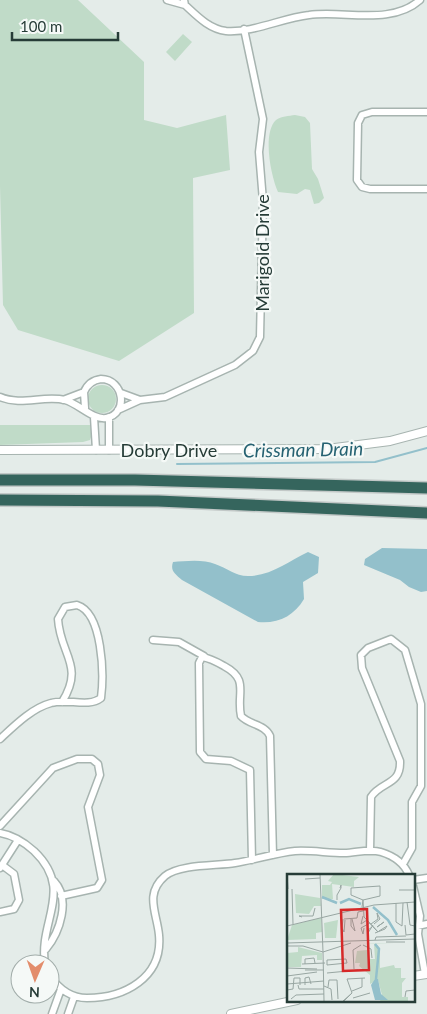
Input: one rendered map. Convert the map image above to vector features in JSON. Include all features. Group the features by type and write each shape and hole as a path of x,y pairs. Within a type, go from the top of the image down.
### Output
{"highway":[{"path":"0,480 135,480 427,488"},
{"path":"0,500 131,501 427,513"}],"street":[{"path":"167,0 184,3 204,22 218,29 244,29 309,15 392,13 407,9 420,0"},
{"name":"Marigold Drive","path":"109,417 118,410 140,400 165,397 235,365 253,351 260,337 264,201 259,152 263,119 244,29"},
{"path":"427,112 372,112 362,115 358,123 357,180 362,186 370,189 427,189"},
{"name":"Marigold Drive","path":"0,397 9,401 63,400 84,392 91,383 102,379 114,383 121,393 140,400"},
{"path":"84,392 85,408"},
{"path":"118,410 121,402 121,393"},
{"name":"Marigold Drive","path":"63,400 85,408 94,417"},
{"path":"96,450 94,417 109,417 109,450"},
{"name":"Dobry Drive","path":"0,450 327,449 390,441 427,432"},
{"path":"0,739 22,720 50,703 92,702 102,697 98,634 88,611 77,605 64,607 58,619 73,678 62,702"},
{"path":"370,851 371,797 394,779 400,770 400,761 360,659 361,654 368,648 391,639 400,644 406,652 421,704 421,786 412,802 412,848 403,864"},
{"path":"153,640 179,642 237,674 240,681 242,716 248,721 265,728 270,736 273,855"},
{"path":"204,656 200,658 199,663 200,752 206,760 231,761 250,770 252,860"},
{"path":"0,826 53,768 81,758 92,759 97,763 100,774 88,807 102,880 97,888 61,896"},
{"path":"1,832 18,840 38,855 52,875 61,896 62,905 58,927 46,949"},
{"path":"0,912 14,909 18,900 14,874 1,867 18,840"},
{"path":"52,1014 61,989 74,997 95,998 120,994 133,988 146,977 156,961 159,942 152,909 153,896 165,876 181,869 252,860 297,851 345,854 370,851 390,855 403,864 408,874"},
{"path":"414,880 427,878"},
{"path":"46,954 54,881"},
{"path":"414,890 420,916 427,924"},
{"path":"420,916 416,926 426,974"},
{"path":"416,926 427,924"},
{"path":"68,1014 74,997"},
{"path":"231,1014 288,1002"}],"green space":[{"path":"0,0 78,0 144,62 144,120 177,128 226,115 230,170 193,178 194,313 119,361 18,330 3,305 0,186"},
{"path":"183,34 192,42 175,61 166,52"},
{"path":"295,115 305,117 310,123 312,169 318,179 324,198 319,203 314,204 310,190 305,189 297,194 278,192 273,176 269,155 269,135 272,126 278,119"},
{"path":"102,385 112,389 116,399 112,409 102,413 92,409 88,399 92,389"},
{"path":"0,425 90,425 92,434 90,440 83,442 0,445"}],"water":[{"path":"382,548 427,549 427,591 421,592 409,587 400,580 364,565 365,559"},
{"path":"308,552 319,557 318,573 303,582 304,599 300,605 285,618 272,622 258,622 182,580 175,574 172,568 173,562 211,562 239,575 248,576 272,571"}],"waterway":[{"name":"Crissman Drain","path":"177,464 375,462 427,448"}]}
